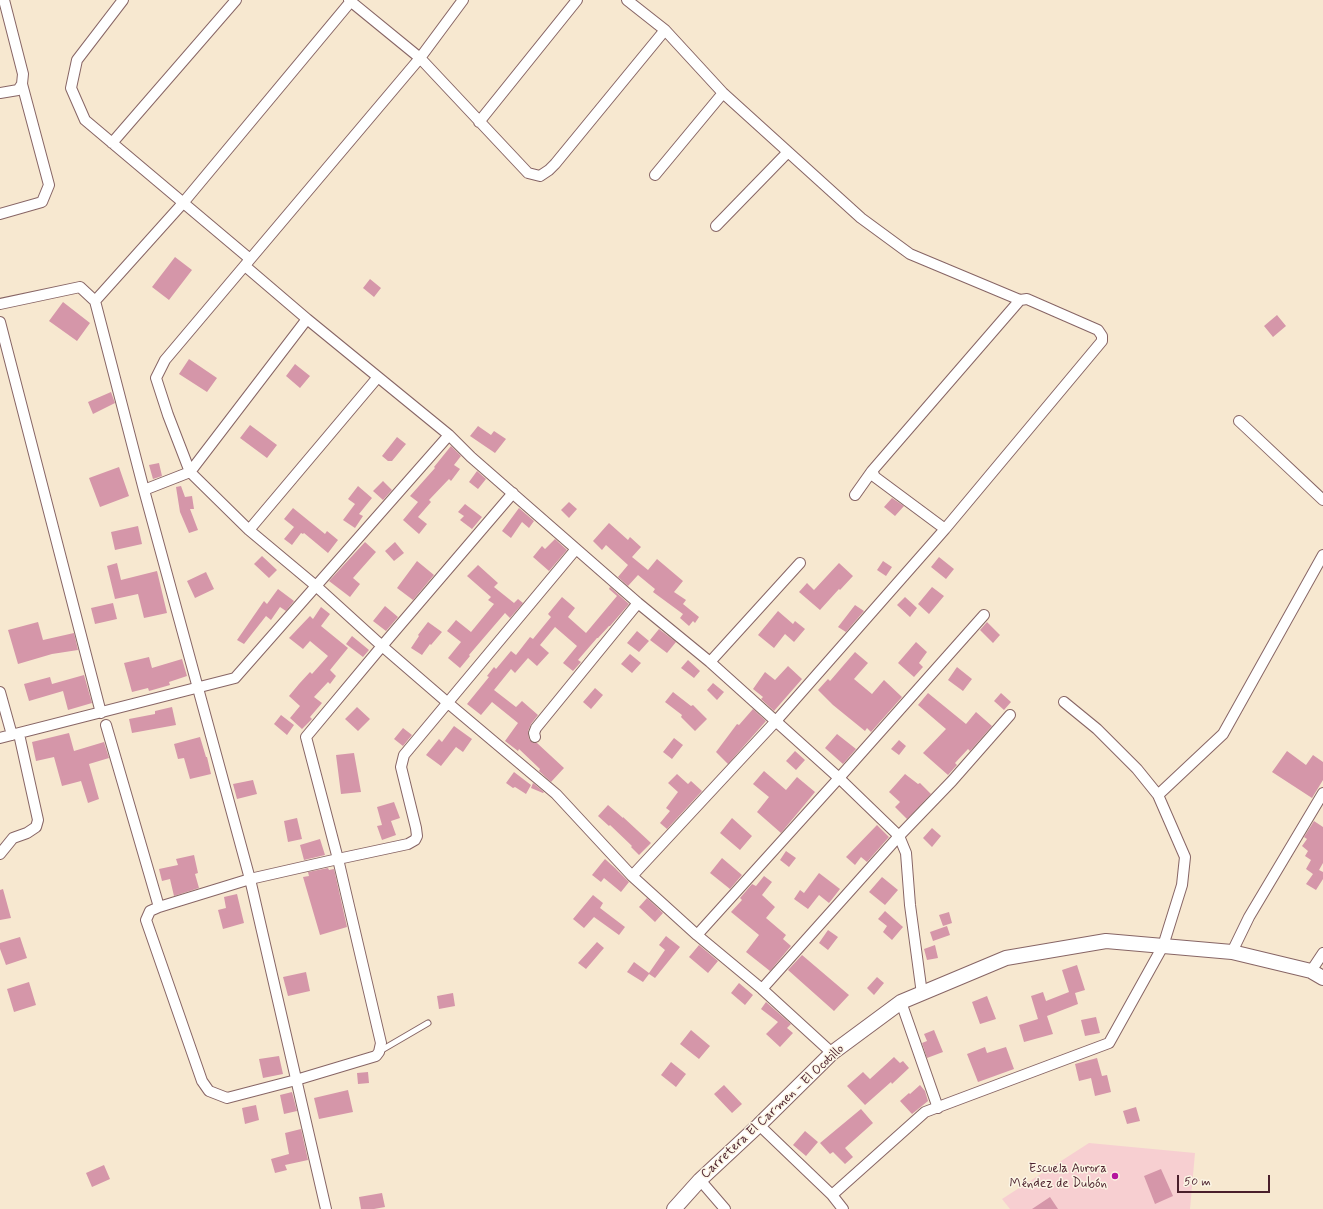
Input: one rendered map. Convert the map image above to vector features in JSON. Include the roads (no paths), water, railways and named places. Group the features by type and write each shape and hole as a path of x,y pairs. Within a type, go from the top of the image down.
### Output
{"main road":[{"name":"Carretera El Carmen - El Ocotillo","path":"674,1209 700,1180 759,1126 832,1054 901,1002 1006,958 1106,941 1232,952 1317,974"}],"street":[{"path":"0,214 42,202 49,185 22,84 23,74 4,0"},
{"path":"123,0 77,60 71,88 85,120 183,203 248,262 307,319 449,436 638,603 710,662 839,778 899,836 906,853 910,905 922,994"},
{"path":"112,143 236,0"},
{"path":"94,301 183,203 351,0 420,58 528,173 540,176 555,164 665,30"},
{"path":"463,0 420,58 165,360 156,378 168,415 190,472 250,530 316,586 448,703 556,794 632,876 697,935 762,989 832,1054"},
{"path":"479,122 576,0"},
{"path":"627,0 665,30 723,93 861,218 910,254 1020,300 1027,299 1098,330 1102,336 1102,341 945,529 776,721 632,876"},
{"path":"0,93 18,90 22,84"},
{"path":"655,175 723,93"},
{"path":"716,226 788,152"},
{"path":"0,304 80,287 94,301 250,879 326,1209"},
{"path":"855,495 872,471 1020,300"},
{"path":"144,490 190,472 307,319"},
{"path":"0,322 101,712"},
{"path":"250,530 378,377"},
{"path":"1239,421 1323,500"},
{"path":"0,738 234,678 449,436"},
{"path":"872,471 875,477 945,529"},
{"path":"513,493 306,737 338,858 380,1043 379,1052 376,1056 296,1080 227,1098 209,1090 202,1081 146,920 150,911 250,879 338,858 408,844 415,840 416,828 401,767 404,755 576,549"},
{"path":"1158,795 1224,734 1323,555"},
{"path":"710,662 800,563"},
{"path":"535,737 534,732 536,728 638,603"},
{"path":"697,935 984,615"},
{"path":"0,692 15,734 38,820 36,827 27,833 13,838 0,854"},
{"path":"832,1195 926,1112 1109,1043 1163,946 1182,885 1185,857 1158,795 1137,769 1097,729 1064,702"},
{"path":"762,989 899,836 952,781 1010,715"},
{"path":"106,725 159,907"},
{"path":"1232,952 1249,917 1323,793"},
{"path":"1317,974 1323,952"},
{"path":"901,1002 938,1108"},
{"path":"759,1126 832,1195 843,1209"},
{"path":"700,1180 725,1209"}],"lane":[{"path":"379,1052 428,1023"}],"place":[{"name":"Escuela Aurora Méndez de Dubón","path":"1115,1176"}]}
